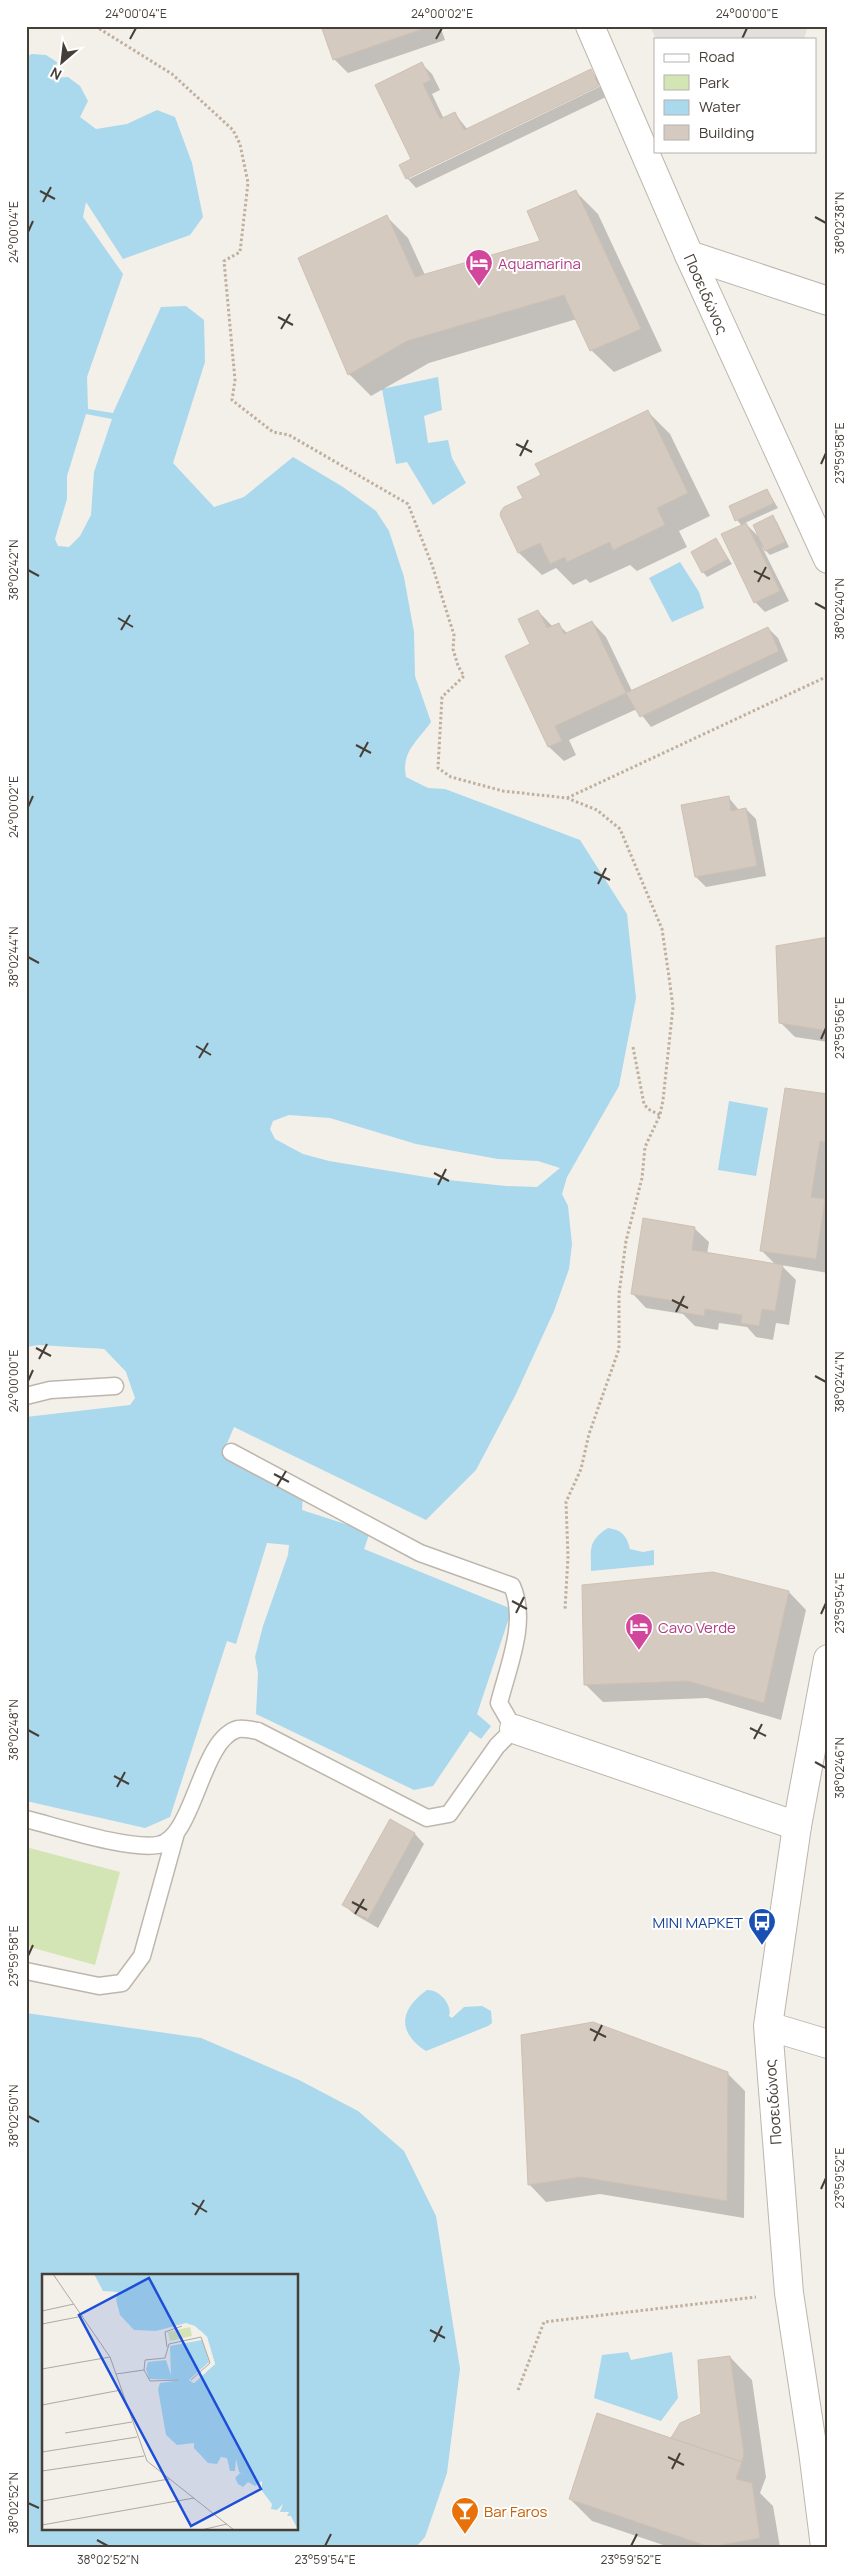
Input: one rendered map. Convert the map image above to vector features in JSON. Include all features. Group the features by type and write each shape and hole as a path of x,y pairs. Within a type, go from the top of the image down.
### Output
{"street":[{"name":"Ποσειδώνος","path":"590,26 689,255 828,559"},
{"path":"689,255 828,301"},
{"name":"Ποσειδώνος","path":"825,2547 788,2293 768,2026 797,1826 828,1658"},
{"path":"514,1729 797,1826"},
{"path":"768,2026 828,2044"}],"lane":[{"path":"26,1396 50,1390 115,1386"},
{"path":"26,1971 99,1986 122,1983 142,1956 176,1833 221,1740 238,1730 258,1731 427,1818 449,1814 497,1746 514,1729 499,1702 517,1635 518,1598 512,1586 420,1553 231,1452"},
{"path":"26,1820 140,1846 160,1844 176,1833"}],"path":[{"path":"95,26 172,74 232,130 240,144 248,183 240,252 224,261 236,380 232,400 273,432 289,435 408,504 432,565 454,635 453,649 458,666 464,676 442,697 438,768 451,777 502,791 566,798 597,810 620,829 662,928 673,1007 660,1116 644,1147 642,1178 626,1241 620,1294 619,1350 589,1434 581,1469 566,1502 568,1557 564,1609"},
{"path":"566,798 828,676"},
{"path":"633,1047 644,1104 648,1109 660,1116"},
{"path":"518,2390 544,2322 788,2293"}],"green space":[{"path":"26,1847 120,1872 95,1965 26,1946"}],"shaded area":[{"path":"650,26 808,26 804,38 656,38"}],"water":[{"path":"32,54 46,55 57,62 55,78 68,77 80,86 88,101 80,117 96,129 127,124 157,110 175,117 192,163 203,217 190,235 123,259 86,202 83,217 123,274 87,377 88,409 113,413 161,307 186,306 204,320 205,362 173,463 214,507 244,497 293,457 343,487 376,511 389,531 404,577 414,632 415,676 431,722 408,754 405,768 406,777 428,788 445,789 580,840 627,914 636,998 619,1086 567,1177 562,1194 568,1206 572,1244 569,1269 554,1311 516,1394 476,1470 426,1520 234,1427 223,1453 303,1495 302,1510 370,1532 364,1549 512,1609 477,1714 491,1726 481,1739 470,1731 433,1786 414,1790 256,1714 258,1673 255,1657 263,1626 288,1555 289,1545 267,1543 236,1644 227,1641 170,1817 145,1828 26,1801 26,1417 130,1405 135,1398 126,1372 104,1349 26,1347 26,57"},
{"path":"438,377 442,410 424,416 428,443 448,440 452,458 466,483 433,505 407,462 396,464 382,389"},
{"path":"680,562 699,592 704,608 672,622 649,578"},
{"path":"729,1101 768,1108 756,1176 718,1170"},
{"path":"608,1528 623,1534 630,1549 643,1552 654,1550 654,1565 591,1571 592,1546 597,1537"},
{"path":"427,1990 432,1990 444,1998 449,2007 449,2016 452,2018 464,2007 482,2006 491,2011 492,2023 426,2051 410,2036 406,2029 405,2021 411,2005"},
{"path":"26,2013 201,2038 299,2080 358,2111 404,2151 436,2216 460,2369 447,2473 425,2537 416,2547 26,2547"},
{"path":"628,2352 631,2360 672,2352 678,2398 661,2421 594,2398 602,2355"}],"pier":[{"path":"86,414 112,419 94,472 91,515 80,536 69,547 58,546 55,539 67,499 67,476"},
{"path":"289,1115 330,1118 416,1144 498,1159 538,1161 560,1168 537,1187 506,1186 438,1179 329,1161 303,1154 275,1139 270,1129 273,1121"},
{"path":"39,1345 104,1349 126,1372 122,1371 103,1351 26,1349 26,1347"}],"building":[{"path":"321,26 431,26 333,60"},
{"path":"422,62 431,80 423,84 440,119 455,112 464,130 591,69 599,86 406,179 399,165 411,159 375,85"},
{"path":"576,190 641,329 590,351 564,295 407,341 348,375 298,258 387,215 415,277 540,241 527,211"},
{"path":"648,410 688,493 657,508 665,525 613,550 610,542 567,562 565,557 550,564 540,543 518,553 500,515 504,507 523,498 517,487 541,475 535,464"},
{"path":"767,489 774,503 735,521 729,506"},
{"path":"773,515 785,542 765,551 753,525"},
{"path":"746,523 780,591 754,603 721,534"},
{"path":"716,538 728,559 702,573 691,552"},
{"path":"538,610 547,628 559,623 564,634 592,621 626,693 555,726 562,741 548,747 505,656 530,644 518,619"},
{"path":"768,627 779,651 640,717 626,693"},
{"path":"729,796 731,811 746,808 757,866 695,877 681,805"},
{"path":"828,937 828,1031 779,1023 776,946"},
{"path":"785,1088 828,1094 828,1142 820,1141 811,1197 825,1199 816,1259 760,1251"},
{"path":"643,1218 695,1227 692,1250 783,1265 775,1311 762,1309 759,1326 741,1323 742,1315 705,1309 704,1316 680,1312 681,1302 631,1294"},
{"path":"713,1572 789,1591 764,1703 688,1681 584,1685 582,1585"},
{"path":"390,1819 415,1833 368,1919 342,1905"},
{"path":"593,2022 728,2072 727,2201 581,2177 528,2185 521,2035"},
{"path":"730,2356 744,2454 742,2462 671,2438 680,2423 701,2414 698,2360"},
{"path":"597,2413 742,2462 736,2479 752,2483 760,2538 710,2547 569,2499"}],"place":[{"name":"Aquamarina","path":"479,287"},
{"name":"Cavo Verde","path":"639,1651"},
{"name":"ΜΙΝΙ ΜΑΡΚΕΤ","path":"762,1946"},
{"name":"Bar Faros","path":"465,2535"}]}
